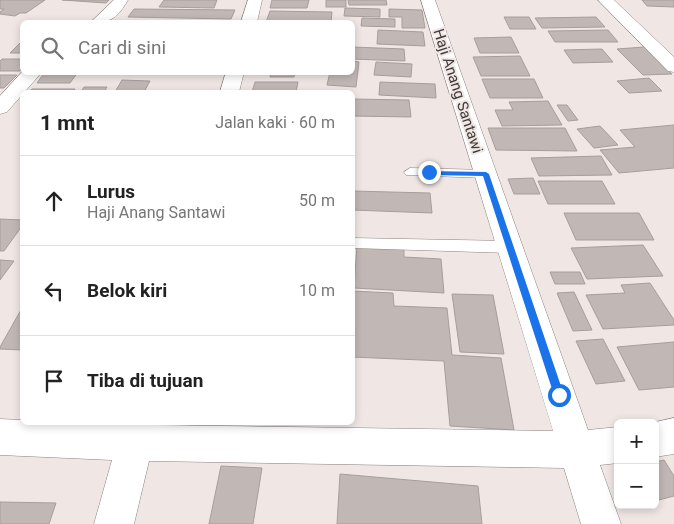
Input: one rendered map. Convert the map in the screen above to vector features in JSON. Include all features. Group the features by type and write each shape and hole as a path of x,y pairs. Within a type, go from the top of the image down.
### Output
{"street":[{"path":"101,20 115,9 121,0"},
{"path":"250,20 255,0"},
{"name":"Haji Anang Santawi","path":"428,0 601,524"},
{"path":"605,0 674,67"},
{"path":"0,108 30,75"},
{"path":"230,90 234,75"},
{"path":"114,524 138,433"},
{"path":"0,437 138,433 578,450 614,446"},
{"path":"659,438 674,436"}],"lane":[{"path":"410,172 486,174"},
{"path":"355,243 510,247"}],"building":[{"path":"0,0 45,0 26,13 20,13 15,16 0,14 4,9 0,9"},
{"path":"62,0 109,0 106,3"},
{"path":"164,0 217,0 214,8 159,7"},
{"path":"272,0 309,0 307,8 270,8"},
{"path":"326,0 346,0 346,7 326,7"},
{"path":"348,0 386,0 387,5 349,5"},
{"path":"642,0 674,0 674,7 647,6"},
{"path":"345,8 380,9 380,17 344,16"},
{"path":"134,9 235,10 231,19 128,17"},
{"path":"389,9 422,10 425,28 402,28 402,17 389,17"},
{"path":"270,11 332,12 331,20 267,20"},
{"path":"504,17 529,17 536,29 510,29"},
{"path":"596,17 605,27 542,28 535,18"},
{"path":"362,18 395,19 395,27 361,26"},
{"path":"378,30 423,32 425,46 377,44"},
{"path":"608,30 618,42 555,42 548,31"},
{"path":"511,37 519,53 480,53 474,38"},
{"path":"20,43 20,53 10,53"},
{"path":"355,47 404,49 405,61 355,59"},
{"path":"644,47 672,74 643,75 617,49"},
{"path":"602,49 613,62 573,63 564,50"},
{"path":"520,56 530,76 481,76 473,57"},
{"path":"2,59 20,59 20,71 0,71 0,61"},
{"path":"355,61 359,62 356,87 327,85 329,75 355,75"},
{"path":"376,62 412,64 411,77 374,75"},
{"path":"0,75 17,75 4,88 0,88"},
{"path":"43,75 76,75 70,83 37,83"},
{"path":"270,75 294,75 294,77 270,77"},
{"path":"649,78 662,91 629,93 617,81"},
{"path":"482,79 534,79 543,98 490,98"},
{"path":"122,80 150,81 145,90 116,90"},
{"path":"255,82 298,82 296,90 253,90"},
{"path":"380,82 435,84 436,98 379,95"},
{"path":"84,87 107,87 105,90 82,90"},
{"path":"32,89 75,89 74,90"},
{"path":"355,99 409,100 411,117 355,116"},
{"path":"548,101 562,125 502,126 495,110 513,110 509,102"},
{"path":"557,105 567,105 578,120 568,121"},
{"path":"674,125 674,168 619,173 600,150 635,147 620,130"},
{"path":"600,126 618,145 594,148 577,129"},
{"path":"488,128 565,128 577,151 496,150"},
{"path":"601,156 612,175 539,176 531,158"},
{"path":"533,178 540,194 514,194 508,179"},
{"path":"538,181 602,181 615,204 548,204"},
{"path":"355,191 430,193 432,213 355,210"},
{"path":"564,213 639,213 654,240 576,240"},
{"path":"0,219 20,220 20,229 4,251 0,251"},
{"path":"643,245 663,276 587,279 571,248"},
{"path":"357,246 404,248 404,257 441,259 444,293 355,288"},
{"path":"0,260 14,261 0,280"},
{"path":"550,272 580,272 585,284 555,284"},
{"path":"650,283 674,320 674,325 603,329 586,295 625,293 621,285"},
{"path":"355,291 393,293 394,306 447,308 452,355 501,358 514,430 450,426 444,361 355,357"},
{"path":"574,292 592,330 573,331 557,293"},
{"path":"452,294 493,295 504,354 460,352"},
{"path":"20,312 20,350 0,349"},
{"path":"603,339 625,381 596,384 576,341"},
{"path":"674,342 674,387 639,390 617,347"},
{"path":"664,460 674,476 674,496 659,500 659,464 659,461"},
{"path":"221,466 262,468 253,524 209,524"},
{"path":"340,474 478,486 482,524 337,524"},
{"path":"0,502 56,503 49,524 0,524"}],"route":[{"path":"429,172 486,174 559,395"}]}
